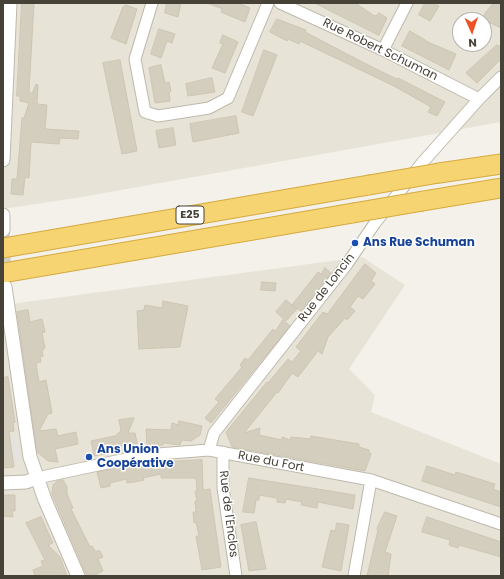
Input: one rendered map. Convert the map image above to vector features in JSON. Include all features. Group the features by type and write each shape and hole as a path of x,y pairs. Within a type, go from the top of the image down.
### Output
{"highway":[{"name":"E25","path":"3,248 439,173 501,164"},
{"name":"E25","path":"4,280 352,213 501,188"}],"street":[{"path":"3,160 10,3"},
{"path":"152,3 135,59 145,112 158,116 209,108 228,98 268,3"},
{"name":"Rue Robert Schuman","path":"280,3 383,50 479,99"},
{"path":"383,50 407,3"},
{"name":"Rue de Loncin","path":"209,450 214,433 226,416 347,264 375,223 417,169 479,99 501,77"},
{"path":"3,215 3,230"},
{"path":"4,280 30,457 37,478 78,576"},
{"name":"Rue du Fort","path":"37,478 145,455 209,450 372,480 501,524"},
{"name":"Rue de l'Enclos","path":"223,452 223,488 236,576"},
{"path":"3,483 26,482 37,478"},
{"path":"354,576 372,480"}],"shaded area":[{"path":"3,3 501,3 501,122 82,197 3,209"},
{"path":"362,257 405,285 349,369 375,395 371,412 501,464 501,576 3,576 3,305"},
{"path":"17,436 21,461 15,462 11,437"}],"building":[{"path":"22,3 34,3 29,91 32,94 36,84 38,85 37,104 47,105 45,129 79,131 78,139 60,138 59,144 31,142 29,178 25,177 23,195 11,194 12,179 17,179 22,118 24,118 29,103 20,101 20,96 17,96"},
{"path":"167,3 181,3 178,17 165,13"},
{"path":"207,3 238,3 250,8 245,22 221,12 222,9"},
{"path":"315,3 355,3 373,15 376,16 379,13 387,18 379,35"},
{"path":"425,3 433,3 439,6 430,21 419,15"},
{"path":"494,3 501,3 501,28 492,24 492,12 486,12"},
{"path":"126,5 137,9 126,44 111,38 123,7"},
{"path":"277,19 306,30 305,32 374,68 397,79 398,78 445,102 437,116 428,112 431,107 394,86 300,41 299,44 288,39 287,41 270,32"},
{"path":"159,29 175,34 172,43 167,41 161,58 151,54"},
{"path":"410,31 430,43 456,54 449,70 402,46"},
{"path":"223,35 238,42 225,73 212,68 223,44 220,43"},
{"path":"497,45 501,47 501,59 477,83 466,73 489,52 492,52 492,50"},
{"path":"264,50 277,55 253,116 242,112"},
{"path":"120,60 137,151 122,154 103,63"},
{"path":"161,65 165,83 169,82 171,91 169,92 170,101 155,103 149,68"},
{"path":"212,78 215,92 188,96 186,84"},
{"path":"236,116 239,133 193,142 190,124"},
{"path":"173,128 176,145 159,148 156,131"},
{"path":"365,264 376,273 371,281 375,284 363,299 358,296 350,307 355,311 347,320 345,318 328,337 322,354 318,351 298,377 292,373 278,393 277,392 244,433 260,428 259,435 282,440 282,437 290,440 291,437 310,439 311,436 359,444 359,447 369,450 371,454 365,471 232,447 226,432 288,359 292,362 301,351 296,347 323,312 327,314"},
{"path":"325,268 331,273 301,311 292,305 318,272 321,274"},
{"path":"262,282 276,283 275,291 261,290"},
{"path":"286,300 297,309 286,321 276,312"},
{"path":"163,301 188,306 180,347 139,349 137,311 144,310 145,305 162,308"},
{"path":"28,310 30,322 42,319 45,332 42,333 45,348 42,351 43,356 40,357 41,362 36,363 39,382 46,380 52,413 48,414 39,431 56,429 58,436 76,432 78,444 55,449 58,462 48,461 37,452 17,312"},
{"path":"283,320 290,326 211,423 205,418 219,402 215,399 242,367 240,365 245,358 248,360 273,329 275,331"},
{"path":"8,377 15,422 13,423 14,431 9,432 14,467 3,468 3,378"},
{"path":"134,418 128,433 135,433 138,447 94,456 91,441 115,436 121,431 119,420"},
{"path":"179,421 202,426 200,435 191,441 182,440 180,445 163,443 163,445 147,446 146,429 171,430 172,423 178,425"},
{"path":"202,460 203,490 210,489 221,567 202,570 196,536 199,536 196,522 194,523 193,512 196,512 195,501 197,501 195,491 197,491 196,478 161,478 161,474 143,478 144,480 127,483 126,479 110,483 110,486 101,488 97,472 146,463"},
{"path":"427,466 455,475 456,472 495,484 493,489 501,492 501,507 422,481"},
{"path":"249,478 355,495 353,509 318,502 317,508 301,505 302,502 286,499 285,503 277,502 277,498 259,495 259,500 256,500 254,513 243,512"},
{"path":"63,480 67,487 67,494 73,508 71,509 90,547 92,546 95,551 100,551 103,557 98,559 103,571 93,576 87,576 52,494 53,485 57,481"},
{"path":"3,495 15,495 15,511 12,511 13,517 3,516"},
{"path":"385,512 397,516 385,552 391,554 388,576 367,576 377,529"},
{"path":"41,517 53,543 48,545 60,557 67,576 35,576 33,570 43,566 41,561 45,560 26,523"},
{"path":"427,517 501,542 501,557 459,545 458,548 449,545 450,540 422,532"},
{"path":"256,522 266,569 249,571 241,525"},
{"path":"337,523 349,525 341,571 322,567 331,530 335,531"}],"tunnel":[{"path":"3,230 5,281"}],"place":[{"name":"Ans Rue Schuman","path":"355,243"},
{"name":"Ans Union Coopérative","path":"89,457"}]}
